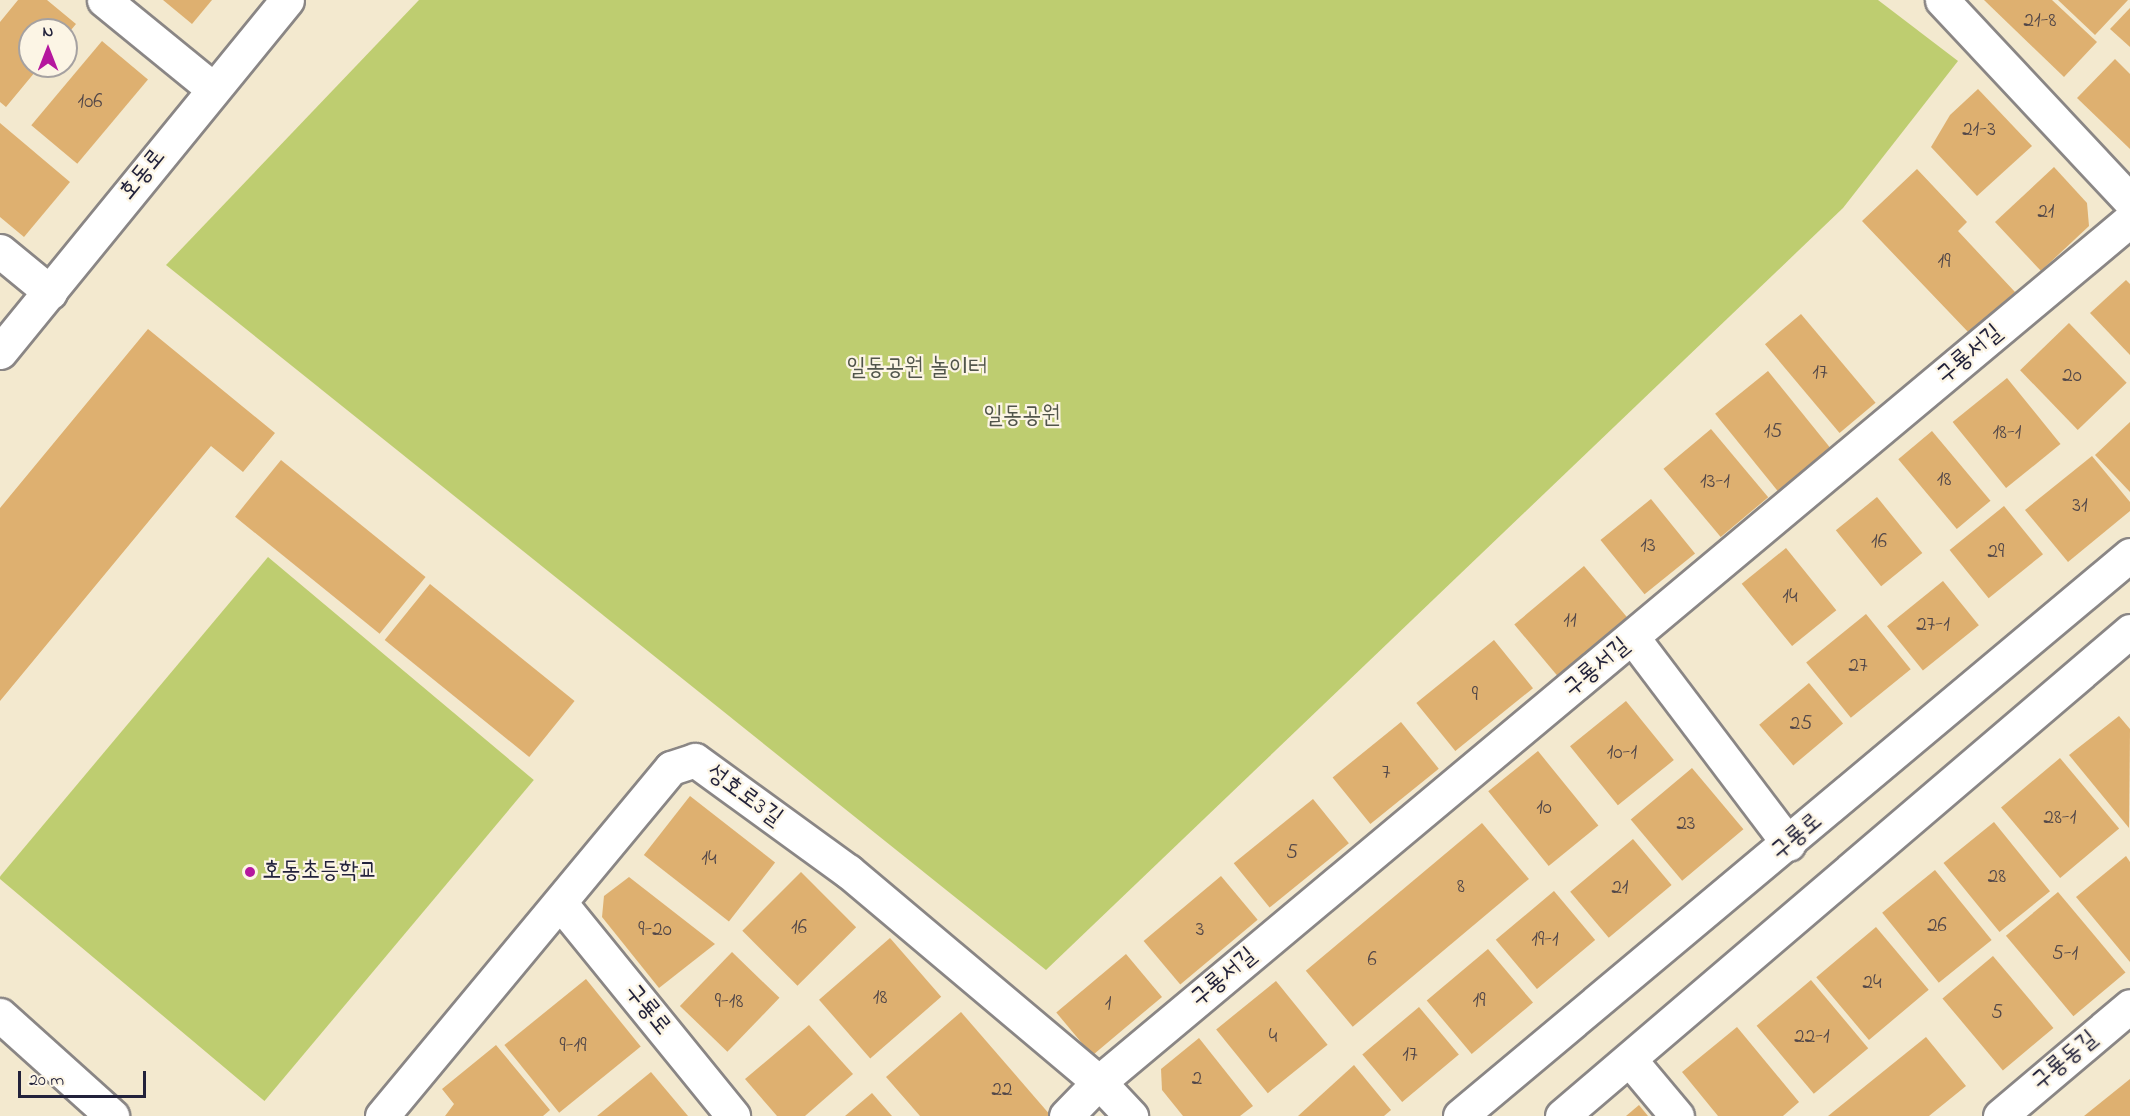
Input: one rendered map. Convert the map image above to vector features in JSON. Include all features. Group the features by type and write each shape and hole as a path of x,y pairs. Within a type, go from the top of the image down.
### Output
{"street":[{"path":"104,0 212,88"},
{"name":"호동로","path":"0,352 212,88 287,0"},
{"path":"1942,0 2130,201"},
{"name":"구룡서길","path":"1066,1116 1099,1082 1633,638 2130,220"},
{"path":"0,251 50,292"},
{"name":"구룡로","path":"1460,1116 1789,844 2130,555"},
{"path":"1562,1116 2130,631"},
{"path":"1633,638 1789,844"},
{"name":"성호로3길","path":"382,1116 561,904 671,768 695,760 848,871 1099,1082 1131,1116"},
{"name":"구룡로","path":"561,904 733,1116"},
{"name":"구룡동길","path":"2000,1116 2130,1006"},
{"path":"0,1015 112,1116"},
{"path":"1630,1060 1677,1116"}],"green space":[{"name":"일동공원","path":"419,0 1878,0 1958,61 1843,208 1046,970 166,265"},
{"path":"268,557 534,780 264,1101 0,879 0,876"}],"building":[{"path":"18,0 47,0 69,18 18,18 18,78 30,78 6,107 0,102 0,22"},
{"path":"163,0 212,0 192,24"},
{"path":"1984,0 2052,0 2097,42 2064,77"},
{"path":"2058,0 2128,0 2095,35"},
{"path":"2130,8 2130,47 2110,29"},
{"path":"102,41 148,80 77,164 31,125 71,78 78,78 78,70"},
{"path":"2115,59 2130,74 2130,149 2077,98"},
{"path":"1978,89 2032,146 1977,196 1931,147 1950,115"},
{"path":"0,123 70,182 24,237 0,217"},
{"path":"2054,167 2087,203 2089,226 2041,271 1995,222"},
{"path":"1917,169 1967,222 1958,231 2015,292 1970,334 1862,221"},
{"path":"2126,280 2130,284 2130,355 2090,313"},
{"path":"1801,314 1876,403 1840,433 1765,344"},
{"path":"2069,323 2127,383 2078,430 2020,370"},
{"path":"148,329 275,433 243,472 211,446 0,701 0,508"},
{"path":"1768,371 1832,449 1779,492 1715,414"},
{"path":"2007,378 2060,444 2006,488 1953,422"},
{"path":"2130,422 2130,492 2095,455"},
{"path":"1711,429 1768,497 1721,537 1664,469"},
{"path":"1932,431 1990,501 1957,529 1898,459"},
{"path":"2092,456 2130,502 2130,511 2068,562 2025,510"},
{"path":"281,460 426,577 380,634 235,517"},
{"path":"1877,497 1922,553 1881,586 1836,530"},
{"path":"1651,499 1695,553 1645,594 1600,540"},
{"path":"2004,506 2043,554 1989,598 1950,550"},
{"path":"1786,548 1836,610 1792,646 1742,584"},
{"path":"1584,566 1628,618 1558,677 1514,624"},
{"path":"1943,581 1979,625 1923,671 1887,626"},
{"path":"430,584 575,701 529,757 385,640"},
{"path":"1866,614 1911,669 1851,718 1806,662"},
{"path":"1494,640 1533,688 1455,751 1416,703"},
{"path":"1809,683 1843,724 1793,765 1759,725"},
{"path":"1626,701 1674,760 1618,805 1570,746"},
{"path":"2119,716 2130,729 2129,828 2069,755"},
{"path":"1401,722 1439,769 1370,824 1333,777"},
{"path":"1538,751 1598,826 1549,866 1488,791"},
{"path":"2060,758 2119,828 2060,878 2001,807"},
{"path":"1692,768 1743,829 1682,881 1631,819"},
{"path":"690,796 775,862 729,922 644,855"},
{"path":"1313,799 1349,843 1270,907 1234,863"},
{"path":"1994,822 2050,891 1999,932 1943,863"},
{"path":"1482,823 1529,879 1353,1027 1306,971"},
{"path":"1633,839 1672,885 1609,938 1570,892"},
{"path":"2126,856 2130,862 2130,962 2076,897"},
{"path":"1935,870 1992,940 1939,983 1882,913"},
{"path":"801,872 856,927 797,986 742,931"},
{"path":"1221,876 1258,920 1180,985 1144,941"},
{"path":"629,877 715,944 659,988 602,917 604,896"},
{"path":"1554,891 1595,940 1537,989 1496,940"},
{"path":"2058,892 2125,972 2073,1016 2006,936"},
{"path":"1876,927 1929,990 1869,1040 1816,977"},
{"path":"890,938 941,997 870,1059 819,1000"},
{"path":"1488,949 1533,1003 1472,1054 1427,1000"},
{"path":"732,952 779,998 727,1052 680,1006"},
{"path":"1126,954 1162,997 1092,1055 1056,1012"},
{"path":"1993,956 2053,1028 2003,1070 1942,998"},
{"path":"586,979 641,1047 559,1113 504,1045"},
{"path":"1811,980 1868,1048 1814,1094 1757,1026"},
{"path":"1276,981 1328,1045 1268,1093 1216,1029"},
{"path":"1419,1007 1459,1054 1402,1102 1362,1055"},
{"path":"961,1012 1051,1116 920,1116 886,1077"},
{"path":"809,1025 853,1074 805,1116 777,1116 745,1079"},
{"path":"1737,1027 1799,1102 1783,1116 1718,1116 1682,1072"},
{"path":"1926,1037 1966,1086 1929,1116 1828,1116"},
{"path":"1199,1038 1253,1106 1240,1116 1183,1116 1162,1090 1161,1069"},
{"path":"496,1045 550,1110 543,1116 445,1116 454,1104 442,1089"},
{"path":"1354,1065 1391,1110 1384,1116 1298,1116"},
{"path":"651,1072 688,1116 597,1116"},
{"path":"2130,1079 2130,1116 2084,1116"},
{"path":"872,1093 892,1116 845,1116"},
{"path":"1639,1105 1648,1116 1626,1116"}],"place":[{"name":"호동초등학교","path":"250,872"}],"park label":[{"name":"일동공원 놀이터","path":"917,369"}]}
